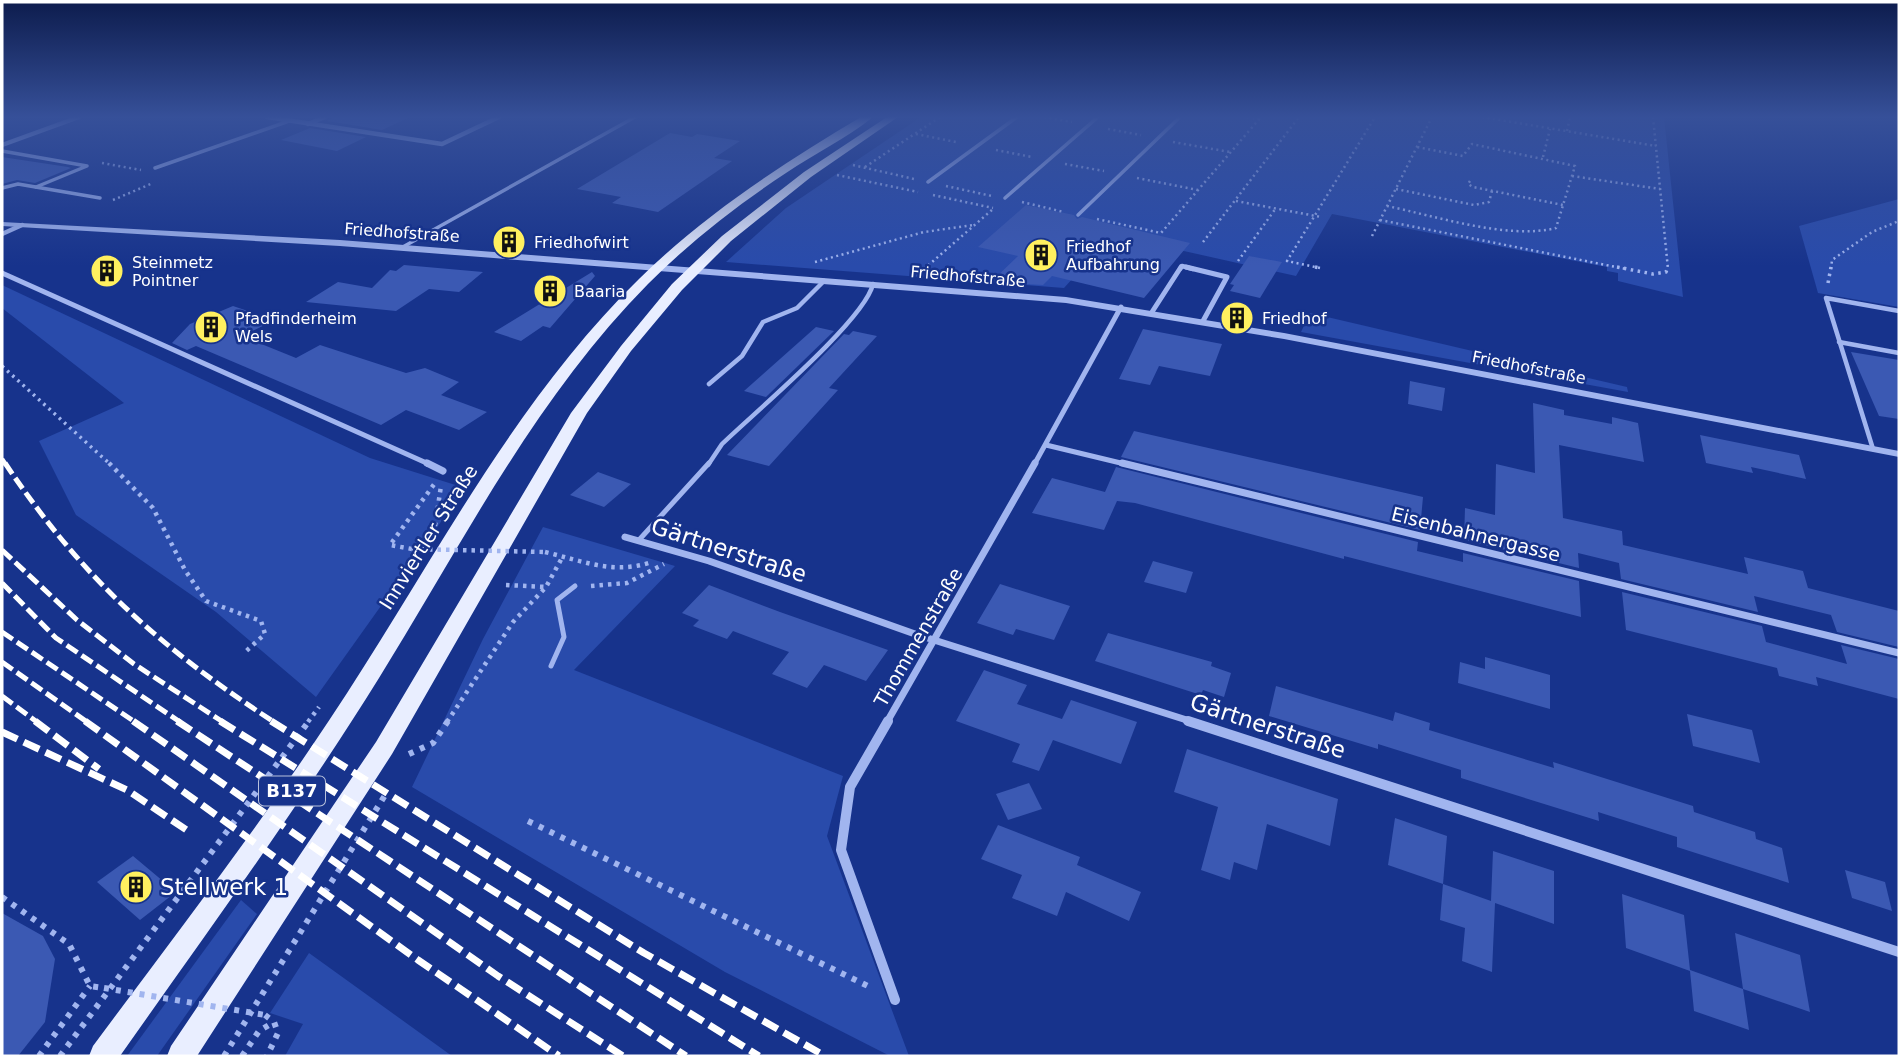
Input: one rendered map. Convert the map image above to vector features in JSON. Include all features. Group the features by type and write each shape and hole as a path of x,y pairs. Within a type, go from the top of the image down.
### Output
{"main road":[{"name":"Innviertler Straße","path":"103,1056 337,726 538,410 575,360 657,268 733,204 787,166"},
{"name":"B137","path":"181,1056 384,748 579,414 614,364 693,271 765,205 817,166"}],"street":[{"path":"2,224 22,225"},
{"name":"Friedhofstraße","path":"22,225 401,248 873,284 1121,307 1899,454"},
{"path":"2,234 22,225"},
{"path":"1152,312 1182,266 1227,277 1203,321"},
{"path":"2,273 77,310 238,377 443,471"},
{"name":"Thommenstraße","path":"895,1000 841,850 850,788 1046,445 1121,307"},
{"name":"Eisenbahnergasse","path":"1046,445 1899,653"},
{"name":"Gärtnerstraße","path":"625,537 681,550 934,641 1248,739 1899,952"}],"lane":[{"path":"36,187 86,166"},
{"path":"155,168 160,166"},
{"path":"401,248 550,166"},
{"path":"928,182 949,166"},
{"path":"1005,198 1041,166"},
{"path":"1078,215 1129,166"},
{"path":"2,188 18,184 100,198"},
{"path":"709,384 742,356 763,322 797,308 824,281"},
{"path":"639,540 704,471 722,444 845,327 870,297 873,284"},
{"path":"1872,449 1826,298 1899,311"},
{"path":"1839,342 1899,353"},
{"path":"551,666 564,637 557,600 575,586"}],"path":[{"path":"119,166 144,171 155,168"},
{"path":"839,166 830,173 995,207 903,287"},
{"path":"1161,233 1218,166"},
{"path":"1203,242 1262,166"},
{"path":"1320,268 1287,261 1319,217 1348,166"},
{"path":"1372,236 1407,166"},
{"path":"1387,206 1526,232 1551,231 1556,228 1575,166"},
{"path":"1380,220 1661,274 1668,269 1658,166"},
{"path":"1572,176 1660,189"},
{"path":"1469,181 1468,184 1473,187 1563,205"},
{"path":"1396,189 1474,205 1489,202 1492,191"},
{"path":"1236,200 1319,217"},
{"path":"1238,261 1276,208"},
{"path":"1826,298 1832,260 1858,240 1886,224 1899,221"},
{"path":"807,265 924,232 974,225"},
{"path":"2,366 126,479 153,508 185,570 206,601 261,621 265,634 244,653"},
{"path":"432,540 443,471"},
{"path":"443,471 390,545 412,549 545,552 617,571 635,569 681,550"},
{"path":"506,585 605,587 626,583 655,571 681,550"},
{"path":"410,754 433,743 513,622 546,587 563,556"},
{"path":"528,821 895,1000"},
{"path":"2,897 69,944 90,986"},
{"path":"90,986 265,1015 274,1022 278,1033 267,1056"},
{"path":"39,1056 90,986"},
{"path":"242,1056 259,1031 274,1022"},
{"path":"224,1056 237,1037"}],"shaded area":[{"path":"848,166 1669,166 1683,297 1618,281 1618,273 1607,271 1607,267 1332,214 1296,276 1112,235 1064,288 726,262 786,208"},
{"path":"1899,199 1899,307 1818,293 1799,226"},
{"path":"2,285 370,458 465,488 316,697 216,612 76,515 39,441 124,403 2,308"},
{"path":"1310,313 1627,387 1628,392 1301,332"},
{"path":"543,527 675,566 574,670 843,776 827,836 909,1056 890,1056 725,972 412,787 483,639"},
{"path":"241,900 257,914 157,1056 127,1056"},
{"path":"309,953 452,1056 285,1056 303,1024 270,1013"}],"building":[{"path":"2,166 71,168 35,183 17,180 2,184"},
{"path":"615,166 724,166 658,212 612,203 621,197 577,189"},
{"path":"1026,205 1074,215 1077,219 1082,217 1190,243 1144,298 1052,276 1043,285 991,282 1018,256 978,247"},
{"path":"1249,256 1282,262 1260,298 1230,291 1234,285 1230,284"},
{"path":"404,265 483,272 459,292 429,289 396,311 306,302 338,282 372,288 390,270 396,271"},
{"path":"592,272 595,276 550,328 543,326 521,341 494,332"},
{"path":"233,306 275,320 242,336 296,358 320,345 406,373 425,368 459,382 441,395 487,412 459,430 406,410 381,425 196,346 187,350 172,343 190,324"},
{"path":"816,327 834,331 766,397 744,391"},
{"path":"1143,329 1222,344 1210,376 1159,366 1150,385 1119,379"},
{"path":"853,331 877,336 829,388 838,390 769,466 727,455 844,334 849,335"},
{"path":"1851,352 1899,360 1899,419 1879,416"},
{"path":"1410,381 1445,388 1442,411 1408,404"},
{"path":"1533,403 1564,410 1564,415 1612,424 1612,417 1638,423 1644,462 1559,445 1563,518 1622,531 1623,545 1748,574 1744,557 1803,571 1808,588 1899,611 1899,647 1837,632 1831,615 1754,596 1758,612 1621,579 1619,563 1578,553 1579,568 1464,540 1465,508 1495,515 1496,464 1535,473"},
{"path":"1134,431 1423,497 1420,530 1121,457"},
{"path":"1700,435 1799,455 1806,479 1751,467 1753,473 1706,463"},
{"path":"1116,467 1418,542 1417,551 1463,562 1463,553 1579,581 1581,617 1344,556 1344,559 1135,503 1117,501 1104,530 1032,513 1052,478 1105,492"},
{"path":"598,472 631,484 604,507 570,495"},
{"path":"1153,561 1193,572 1186,593 1144,582"},
{"path":"1000,584 1070,606 1054,640 1016,629 1013,635 977,623"},
{"path":"709,585 888,650 866,681 824,665 807,688 772,674 789,652 733,631 727,639 693,626 699,620 682,613"},
{"path":"1622,592 1762,626 1766,642 1847,664 1841,645 1899,659 1899,699 1816,677 1818,686 1779,676 1777,668 1626,630"},
{"path":"1108,633 1212,662 1211,666 1231,673 1224,697 1203,690 1201,695 1095,661"},
{"path":"1485,657 1550,675 1550,709 1458,683 1460,662 1485,669"},
{"path":"984,670 1027,685 1017,704 1062,719 1071,700 1137,722 1121,764 1053,740 1039,771 1012,762 1020,744 956,721"},
{"path":"1276,686 1393,721 1395,712 1430,723 1429,730 1554,768 1553,762 1693,806 1694,812 1755,832 1756,839 1782,848 1789,883 1677,847 1677,837 1598,812 1599,821 1461,778 1461,770 1378,744 1378,749 1269,716"},
{"path":"1687,714 1752,730 1760,763 1693,746"},
{"path":"1187,749 1338,799 1330,846 1267,824 1257,870 1234,862 1230,880 1201,870 1218,807 1174,792"},
{"path":"1029,783 1042,809 1008,820 996,794"},
{"path":"1395,818 1447,836 1443,884 1388,865"},
{"path":"998,825 1080,857 1077,865 1141,892 1129,921 1066,892 1057,916 1012,898 1022,875 981,859"},
{"path":"1493,851 1554,871 1554,924 1495,903 1492,972 1462,961 1465,928 1440,920 1443,884 1491,901"},
{"name":"Stellwerk 1","path":"133,856 176,892 140,920 97,882"},
{"path":"1845,870 1885,882 1892,911 1852,898"},
{"path":"1622,894 1684,915 1690,970 1743,989 1749,1030 1694,1011 1690,971 1626,948"},
{"path":"2,913 43,936 55,959 45,1022 18,1056 2,1056"},
{"path":"1735,933 1800,955 1810,1012 1743,989"}],"railway":[{"path":"2,459 6,465"},
{"path":"5,463 63,541 125,608 194,666 274,722"},
{"path":"2,550 77,620 134,664 223,722"},
{"path":"2,583 56,638 180,722"},
{"path":"2,632 135,722"},
{"path":"2,662 87,722"},
{"path":"2,696 37,722"},
{"path":"35,721 99,769"},
{"path":"85,721 418,960 559,1056"},
{"path":"133,721 498,976 623,1056"},
{"path":"177,721 686,1056"},
{"path":"220,721 759,1056"},
{"path":"271,721 644,953 825,1056"},
{"path":"2,732 127,790 191,833"}],"place":[{"name":"Friedhofwirt","path":"509,242"},
{"name":"Friedhof Aufbahrung","path":"1041,255"},
{"name":"Steinmetz Pointner","path":"107,271"},
{"name":"Baaria","path":"550,291"},
{"name":"Friedhof","path":"1237,318"},
{"name":"Pfadfinderheim Wels","path":"211,327"},
{"name":"Stellwerk 1","path":"136,887"}]}
